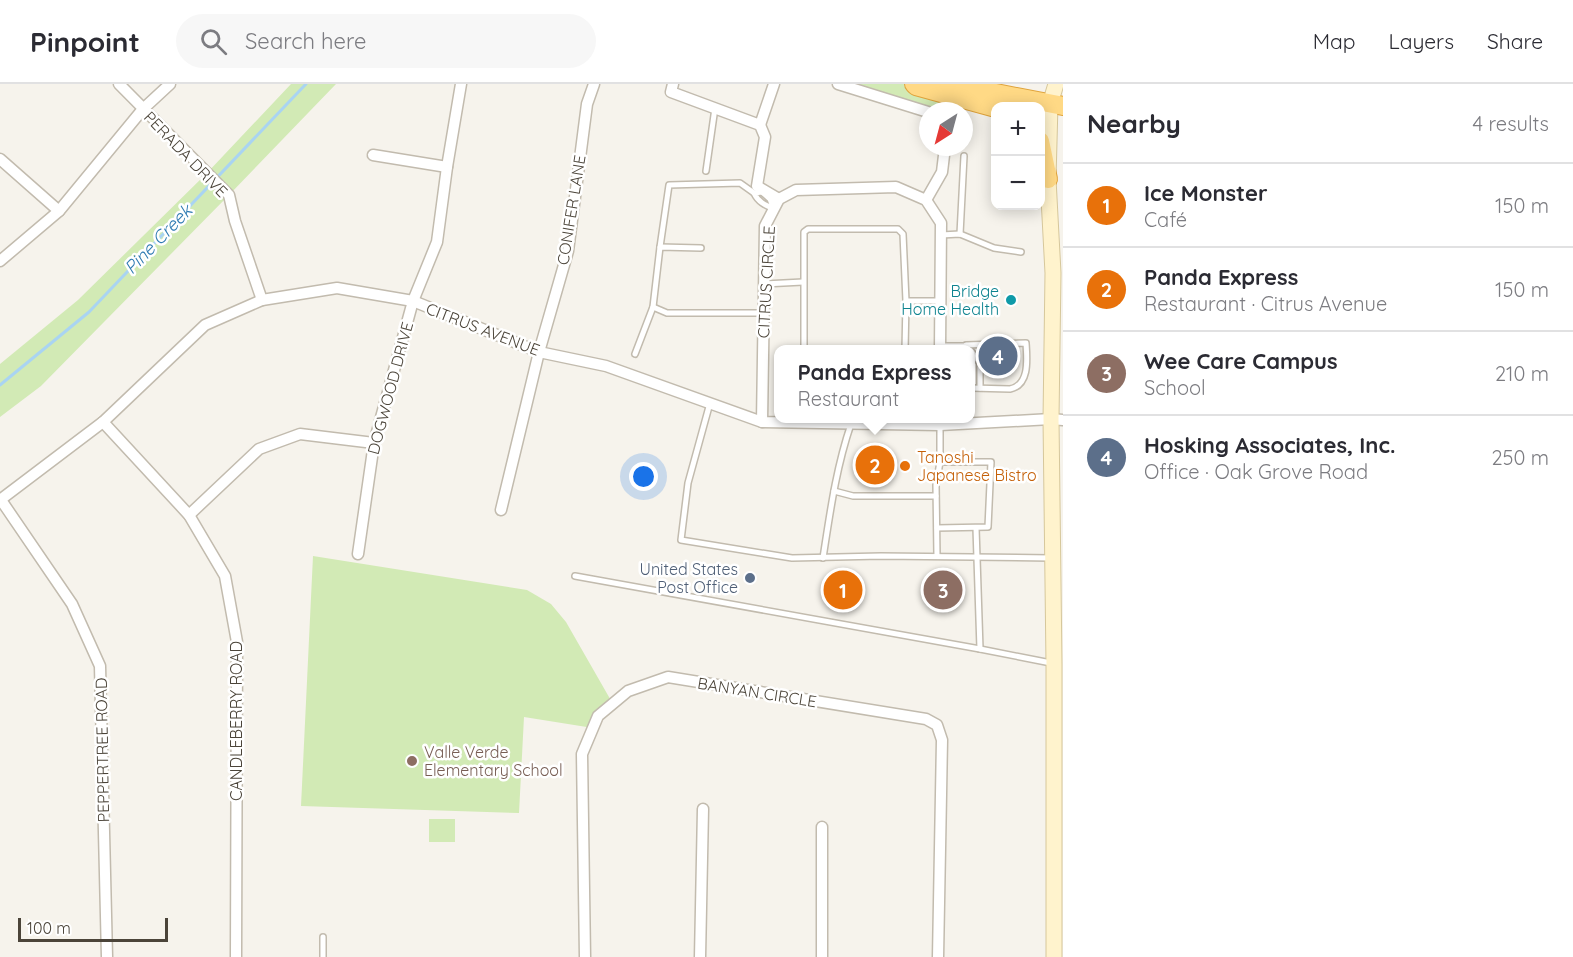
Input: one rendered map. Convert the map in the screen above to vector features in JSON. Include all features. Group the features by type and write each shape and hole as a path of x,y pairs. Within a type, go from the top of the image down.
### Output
{"highway":[{"path":"914,84 991,107"},
{"path":"949,84 1056,105"},
{"path":"1044,156 1048,179"}],"main road":[{"path":"1054,957 1054,664 1058,616 1053,558 1057,420 1048,179 1056,84"}],"street":[{"name":"PERADA DRIVE","path":"119,84 229,195 235,221 262,300"},
{"path":"0,261 59,211 143,109 170,84"},
{"name":"DOGWOOD DRIVE","path":"358,554 374,443 413,301 437,242 461,84"},
{"name":"CONIFER LANE","path":"501,510 539,352 568,251 587,104 594,84"},
{"path":"673,84 671,92 760,125"},
{"path":"774,84 760,125 765,137 757,186 776,204 796,190 896,187 926,200 941,223 940,345"},
{"path":"838,84 919,109"},
{"path":"373,155 447,167"},
{"path":"926,200 942,172 944,156"},
{"path":"0,159 59,211"},
{"name":"CITRUS CIRCLE","path":"762,423 765,226 776,204"},
{"name":"CITRUS AVENUE","path":"0,500 103,422 205,325 262,300 337,288 413,301 539,352 606,366 762,423 896,423"},
{"name":"CITRUS AVENUE","path":"975,421 1057,420"},
{"name":"CANDLEBERRY ROAD","path":"103,422 189,515 225,576 237,642 236,957"},
{"path":"189,515 260,449 300,434 374,443"},
{"name":"PEPPERTREE ROAD","path":"0,500 72,604 100,666 107,957"},
{"name":"BANYAN CIRCLE","path":"585,957 582,754 598,716 628,691 668,677 926,719 937,725 942,740 938,957"},
{"path":"700,957 704,809"},
{"path":"822,826 822,957"}],"lane":[{"path":"706,171 715,108"},
{"path":"960,234 964,156"},
{"path":"635,354 652,307 669,185 740,183 754,193 762,192 776,204"},
{"path":"804,345 804,232 808,230 898,229 903,234 905,345"},
{"path":"941,235 960,234 994,248 1021,252"},
{"path":"660,247 701,248"},
{"path":"764,284 803,282"},
{"path":"906,301 941,301"},
{"path":"652,307 668,313 763,313"},
{"path":"975,348 1026,343 1026,373 1019,385 1015,388 975,388"},
{"path":"975,357 980,363 980,388"},
{"path":"710,403 688,483 681,540 792,558 847,556 1053,558"},
{"path":"937,556 936,485 940,462 940,423"},
{"path":"823,558 843,446 851,424"},
{"path":"937,528 988,527 991,462 940,462"},
{"path":"834,491 854,496 936,496"},
{"path":"976,528 980,649"},
{"path":"575,576 1054,664"},
{"path":"323,938 323,957"}],"green space":[{"path":"291,84 336,84 41,386 0,417 0,364 78,300 207,173"},
{"path":"838,84 914,84 951,96 948,102 919,102 919,108"},
{"name":"Valle Verde Elementary School","path":"313,556 527,590 551,604 566,622 613,704 593,728 524,717 519,813 301,806"},
{"path":"429,819 455,819 455,842 429,842"}],"waterway":[{"name":"Pine Creek","path":"0,385 89,312 306,84"}],"place":[{"name":"Bridge Home Health","path":"1011,300"},
{"name":"Hosking Associates, Inc.","path":"998,356"},
{"name":"Panda Express","path":"875,465"},
{"name":"Tanoshi Japanese Bistro","path":"905,466"},
{"name":"United States Post Office","path":"750,578"},
{"name":"Ice Monster","path":"843,590"},
{"name":"Wee Care Campus","path":"943,590"},
{"name":"Valle Verde Elementary School","path":"412,761"}]}
